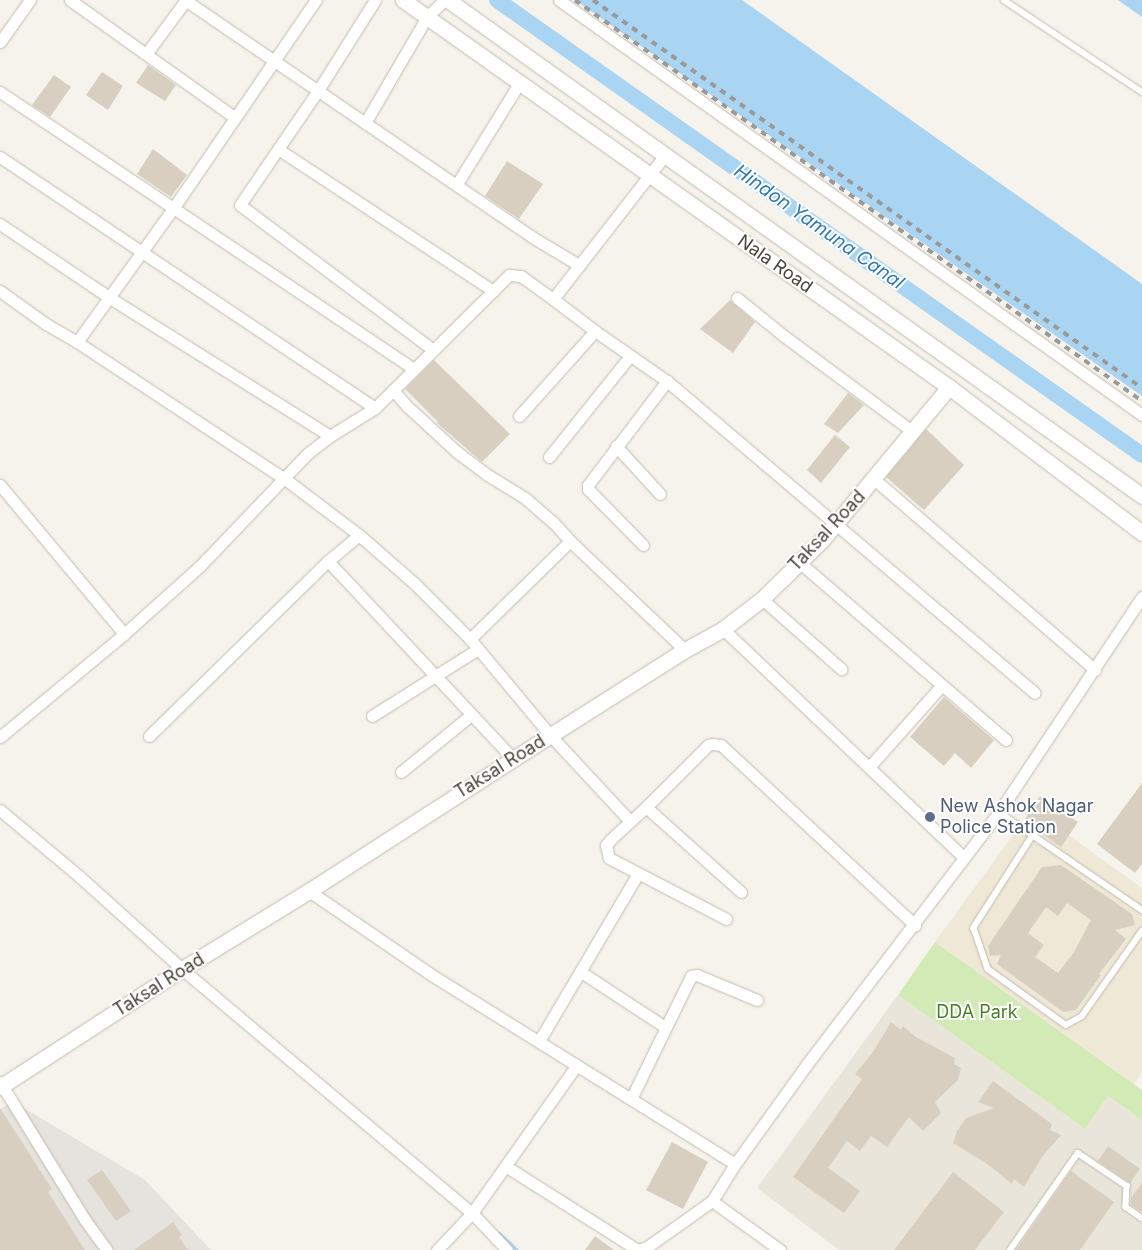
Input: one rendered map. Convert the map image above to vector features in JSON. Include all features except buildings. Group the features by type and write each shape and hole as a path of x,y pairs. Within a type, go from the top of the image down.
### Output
{"street":[{"path":"0,42 30,0"},
{"path":"70,0 234,117"},
{"path":"146,54 186,0 319,89 365,123 532,237 579,266"},
{"path":"77,342 142,253 234,117 276,62 316,0"},
{"path":"375,0 319,89 240,205 433,350"},
{"name":"Nala Road","path":"403,0 949,387 1142,533"},
{"path":"365,123 427,17 444,0"},
{"name":"Nala Road","path":"448,0 1142,496"},
{"path":"559,0 1142,415"},
{"path":"457,184 520,82"},
{"path":"0,92 414,369"},
{"path":"278,149 493,291"},
{"path":"554,299 665,154"},
{"path":"0,157 375,408"},
{"path":"709,217 725,197"},
{"path":"0,224 110,298 330,436"},
{"path":"0,737 124,634 199,567 308,454 330,436 375,408 493,291 510,275 517,274 667,381 1035,693"},
{"path":"0,291 46,324 77,342 285,479 359,535 414,583 470,639 550,735 630,821"},
{"path":"737,298 912,431"},
{"path":"519,416 595,331"},
{"path":"549,456 630,356"},
{"path":"643,545 588,489 589,482 667,381"},
{"name":"Taksal Road","path":"1,1085 182,969 309,891 550,735 685,650 724,629 762,599 836,523 949,387"},
{"path":"393,390 408,408 457,452 486,474 524,498 553,522 570,541 685,650"},
{"path":"616,446 660,494"},
{"path":"874,479 1095,670"},
{"path":"0,485 124,634"},
{"path":"149,736 328,561 359,535"},
{"path":"470,639 570,541"},
{"path":"328,561 513,759"},
{"path":"799,562 1006,740"},
{"path":"507,1167 638,1250 647,1247 712,1202 735,1164 807,1064 1000,812 1142,597"},
{"path":"762,599 841,669"},
{"path":"724,629 870,766 964,858"},
{"path":"372,716 478,649"},
{"path":"870,766 942,685"},
{"path":"401,772 472,715"},
{"path":"726,919 637,875 609,858 606,853 606,846 610,839 646,807 708,745 721,745 915,925"},
{"path":"646,807 741,892"},
{"path":"0,810 80,877 182,969 472,1212 507,1250"},
{"path":"539,1041 637,875"},
{"path":"309,891 430,974 735,1164"},
{"path":"581,972 665,1027"},
{"path":"631,1099 689,977 693,975 757,1000"},
{"path":"437,1250 472,1212 507,1167 576,1066"},
{"path":"1,1085 85,1220 107,1250"},
{"path":"712,1202 780,1250"}],"lane":[{"path":"1004,0 1142,92"},
{"path":"1000,812 1142,910"},
{"path":"1034,834 974,928 988,969 1066,1025 1082,1016 1142,930"},
{"path":"1010,1250 1078,1154 1127,1186 1126,1207 1142,1218"}],"shaded area":[{"path":"1032,809 1142,888 1142,1072 1134,1084 935,942"},
{"path":"898,995 1085,1129 1108,1096 1142,1120 1142,1250 839,1250 757,1188"},
{"path":"12,1101 145,1180 211,1250 0,1250 0,1109"}],"green space":[{"name":"DDA Park","path":"935,942 1142,1090 1142,1120 1108,1096 1085,1129 898,995"}],"water":[{"path":"575,0 742,0 1142,284 1142,396"},
{"path":"1118,0 1142,0 1142,17"}],"waterway":[{"name":"Hindon Yamuna Canal","path":"497,0 1142,455"},
{"path":"499,1234 516,1250"}],"railway":[{"path":"575,0 1142,401"},
{"path":"593,0 1142,388"}],"place":[{"name":"New Ashok Nagar Police Station","path":"930,817"}]}
